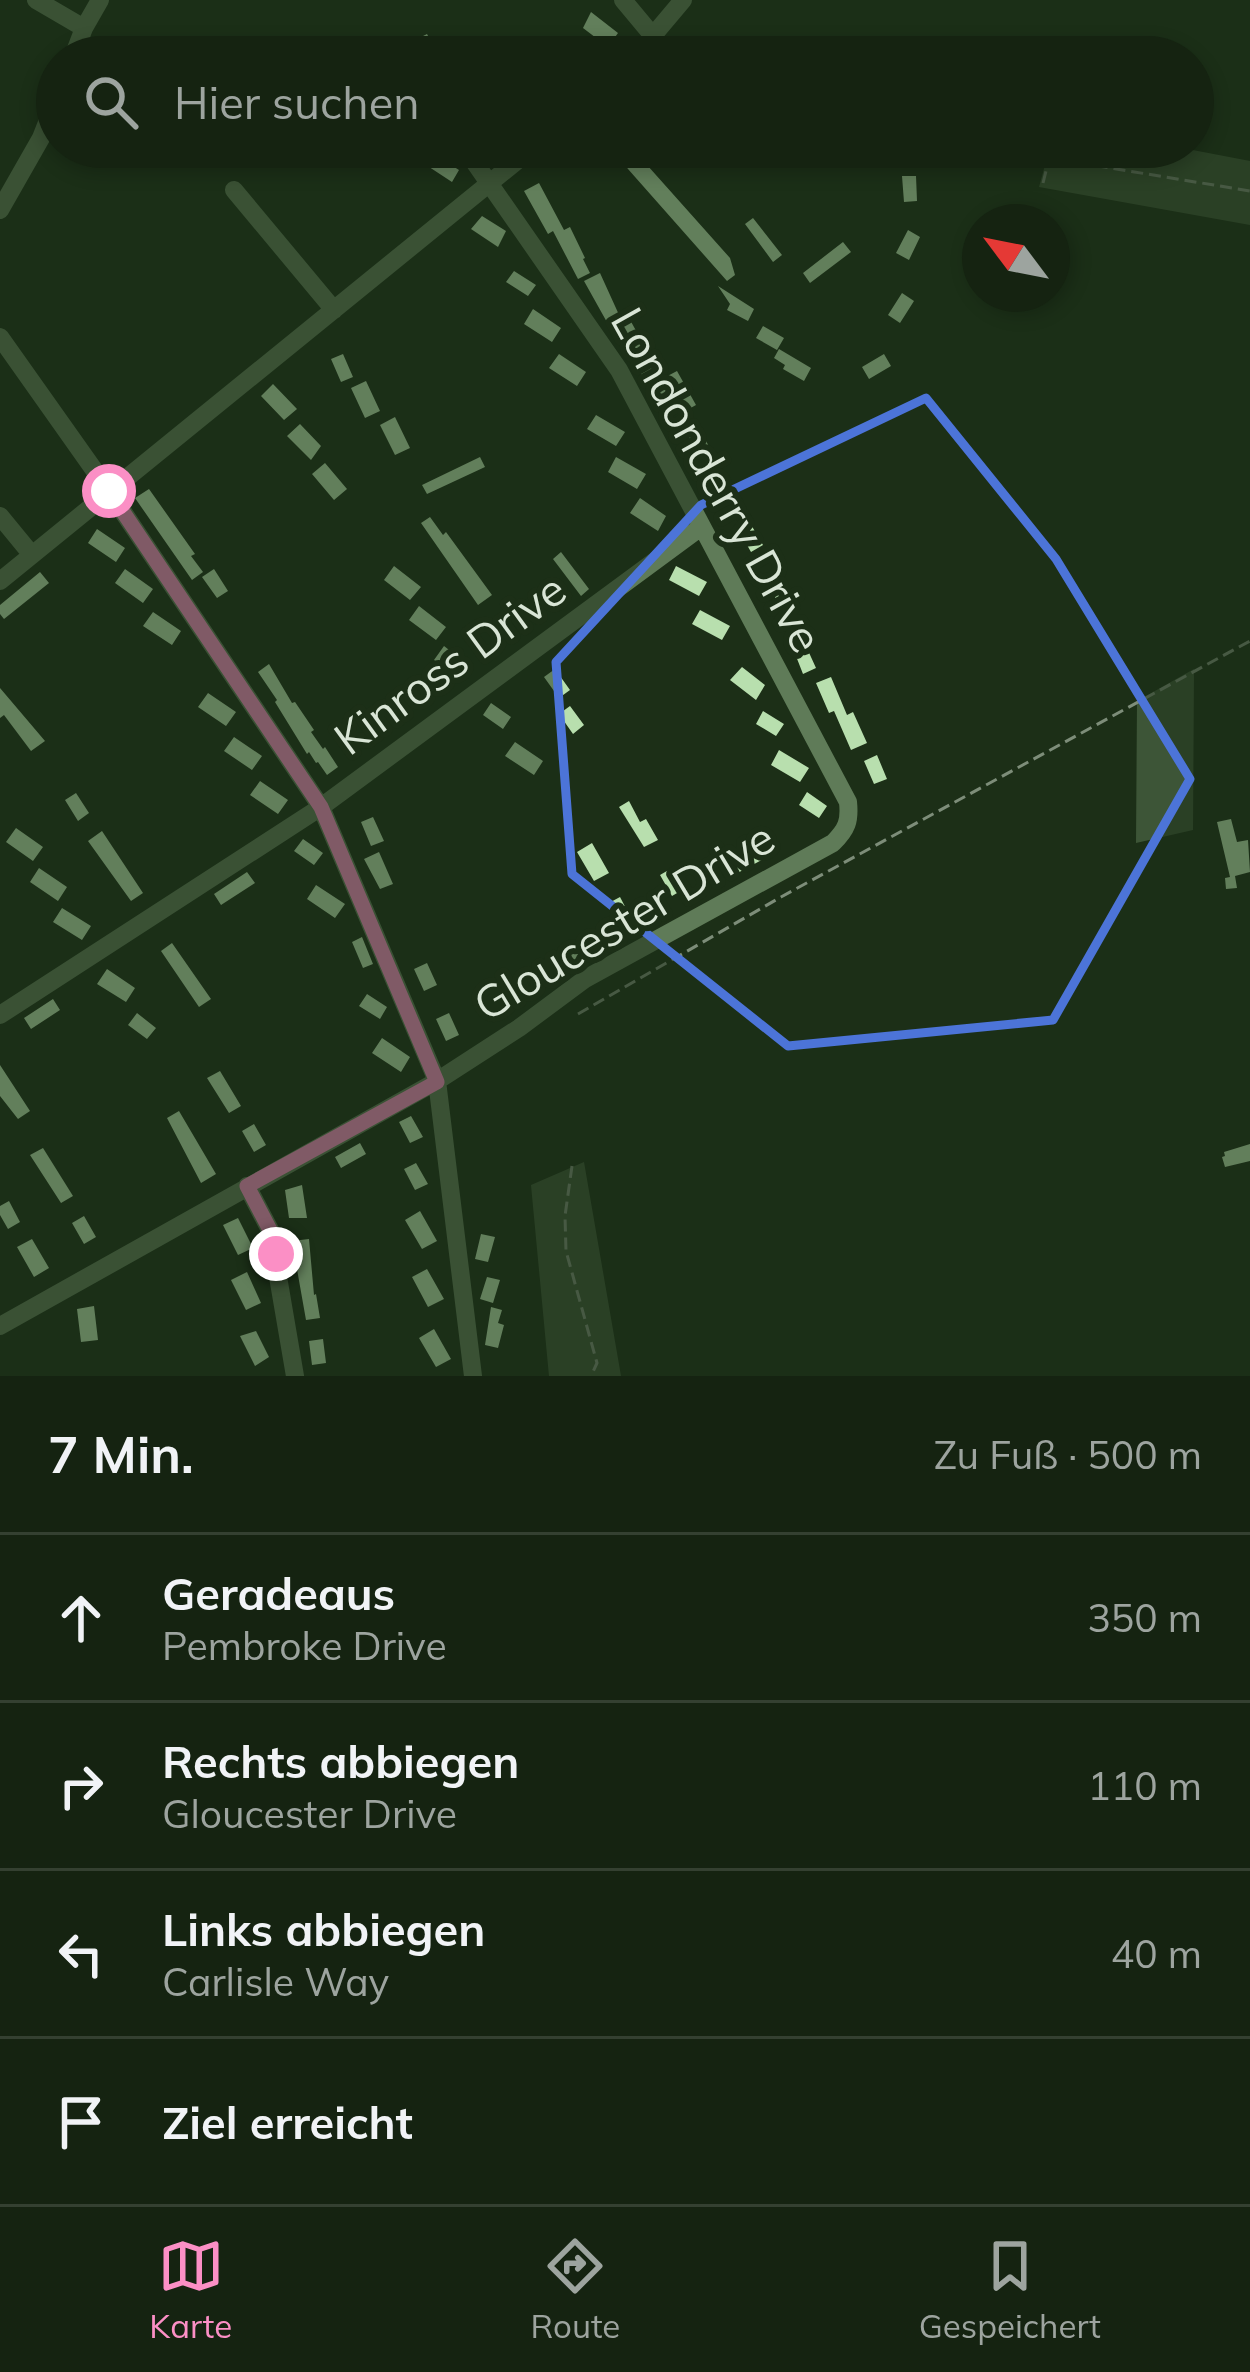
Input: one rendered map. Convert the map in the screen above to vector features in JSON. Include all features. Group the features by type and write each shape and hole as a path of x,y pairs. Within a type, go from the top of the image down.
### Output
{"lane":[{"path":"36,0 84,28"},
{"path":"83,36 100,0"},
{"path":"623,0 652,36 683,0"},
{"path":"0,210 36,147"},
{"name":"Londonderry Drive","path":"480,168 620,370 848,802 847,828"},
{"path":"0,581 508,168"},
{"path":"234,190 334,310"},
{"path":"0,337 321,807 437,1082 473,1376"},
{"path":"0,516 32,555"},
{"name":"Kinross Drive","path":"0,1015 321,807 701,527"},
{"name":"Gloucester Drive","path":"0,1326 437,1082 585,979 833,843 847,828"},
{"path":"247,1186 270,1230 295,1376"}],"path":[{"path":"1043,183 1046,168"},
{"path":"1105,168 1250,191"},
{"path":"578,1014 800,886 1250,640"},
{"path":"572,1166 566,1251 597,1363 591,1376"}],"highlighted area":[{"path":"926,398 1056,559 1190,779 1053,1020 788,1046 572,874 556,662 701,505"}],"green space":[{"path":"1214,154 1250,161 1250,225 1039,187 1044,168 1214,168"},
{"path":"1194,669 1193,830 1136,843 1137,701"},
{"path":"584,1162 621,1376 549,1376 531,1185"}],"building":[{"path":"591,12 618,33 594,36 583,28"},
{"path":"431,168 459,170 452,182"},
{"path":"650,168 730,258 735,275 727,281 628,169"},
{"path":"902,176 916,176 917,201 904,202"},
{"path":"539,183 585,258 590,273 578,279 553,231 548,234 524,191"},
{"path":"482,216 506,231 498,247 471,229"},
{"path":"753,218 782,255 773,262 745,224"},
{"path":"908,230 920,237 909,260 896,253"},
{"path":"843,242 851,252 810,283 803,273"},
{"path":"514,271 536,285 528,296 506,282"},
{"path":"600,273 620,317 608,324 584,281"},
{"path":"718,286 754,309 748,321 727,310 730,304"},
{"path":"902,293 914,301 900,323 888,315"},
{"path":"533,309 561,328 552,342 524,324"},
{"path":"629,318 658,381 677,371 696,405 687,410 683,402 662,414 615,325"},
{"path":"763,326 784,338 777,350 756,338"},
{"path":"779,349 811,368 804,381 774,358"},
{"path":"343,354 353,377 341,382 331,359"},
{"path":"559,354 586,372 577,386 549,368"},
{"path":"884,354 891,366 869,379 862,367"},
{"path":"366,381 380,411 365,418 351,388"},
{"path":"273,384 297,409 284,420 261,396"},
{"path":"596,415 625,432 616,446 587,429"},
{"path":"395,417 410,448 395,455 380,425"},
{"path":"300,424 321,446 311,460 287,436"},
{"path":"700,430 712,452 700,459 688,436"},
{"path":"480,457 485,467 427,494 422,485"},
{"path":"616,457 646,474 637,489 608,472"},
{"path":"325,463 347,489 334,500 312,474"},
{"path":"725,476 737,499 725,505 713,482"},
{"path":"149,489 195,554 191,556 203,572 192,580 135,498"},
{"path":"640,498 666,516 658,531 630,513"},
{"path":"430,517 492,595 478,605 421,523"},
{"path":"750,523 763,545 751,552 738,529"},
{"path":"97,529 125,548 116,562 88,543"},
{"path":"561,552 589,589 581,596 553,559"},
{"path":"394,566 421,587 410,600 384,580"},
{"path":"676,566 707,582 699,596 669,580"},
{"path":"125,569 153,589 143,603 115,583"},
{"path":"214,569 228,591 217,598 202,577"},
{"path":"776,569 788,592 776,599 764,576"},
{"path":"40,572 49,583 4,619 0,605"},
{"path":"419,606 446,627 436,640 409,620"},
{"path":"700,610 730,626 722,640 692,624"},
{"path":"153,612 181,631 172,645 143,626"},
{"path":"503,612 517,632 505,640 492,620"},
{"path":"444,646 471,667 460,680 434,660"},
{"path":"806,646 816,668 803,674 794,651"},
{"path":"269,664 338,767 327,775 307,754 258,672"},
{"path":"742,667 765,685 756,700 730,680"},
{"path":"555,669 570,690 559,698 544,677"},
{"path":"831,677 847,715 853,712 867,743 851,750 816,683"},
{"path":"0,688 45,741 31,751 4,715 0,718"},
{"path":"208,693 236,712 226,726 198,707"},
{"path":"491,703 511,717 503,729 483,715"},
{"path":"570,706 584,725 573,734 559,714"},
{"path":"763,711 784,724 776,736 756,724"},
{"path":"234,737 262,756 252,770 224,751"},
{"path":"515,742 543,761 534,775 505,756"},
{"path":"779,750 809,768 800,782 771,765"},
{"path":"877,755 887,779 874,784 864,761"},
{"path":"260,781 288,800 278,814 250,795"},
{"path":"807,792 827,806 819,818 799,805"},
{"path":"76,793 89,813 78,821 65,800"},
{"path":"629,801 640,822 646,819 658,840 644,847 619,807"},
{"path":"373,817 384,841 371,846 361,822"},
{"path":"1231,819 1237,842 1248,840 1250,872 1235,876 1237,888 1226,889 1225,878 1230,877 1217,822"},
{"path":"16,828 43,847 33,861 6,842"},
{"path":"102,831 143,893 131,901 88,841"},
{"path":"303,839 323,853 314,865 294,851"},
{"path":"592,843 609,873 594,881 577,852"},
{"path":"761,845 767,857 732,876 725,865"},
{"path":"379,852 393,884 380,889 364,859"},
{"path":"39,868 67,887 58,901 30,882"},
{"path":"672,868 684,889 672,896 660,875"},
{"path":"247,872 255,883 221,905 214,894"},
{"path":"316,885 345,904 335,918 307,899"},
{"path":"620,897 631,918 619,925 607,904"},
{"path":"62,908 91,926 82,940 53,922"},
{"path":"362,937 373,964 363,968 352,942"},
{"path":"172,943 211,999 199,1007 161,951"},
{"path":"582,945 588,957 553,976 547,964"},
{"path":"427,963 437,985 424,991 414,969"},
{"path":"107,969 135,988 126,1002 97,984"},
{"path":"367,994 387,1007 380,1019 359,1006"},
{"path":"53,999 60,1010 31,1029 24,1018"},
{"path":"137,1013 156,1028 147,1039 128,1025"},
{"path":"449,1013 459,1035 446,1041 436,1019"},
{"path":"382,1038 410,1057 401,1072 372,1053"},
{"path":"0,1065 30,1111 18,1119 0,1096"},
{"path":"220,1071 241,1106 229,1113 207,1078"},
{"path":"179,1111 216,1174 201,1183 167,1118"},
{"path":"411,1116 423,1137 410,1143 399,1122"},
{"path":"254,1124 266,1145 254,1152 242,1131"},
{"path":"360,1143 366,1154 341,1168 335,1157"},
{"path":"1250,1144 1250,1161 1225,1167 1224,1152"},
{"path":"43,1148 73,1196 61,1203 30,1155"},
{"path":"416,1163 428,1184 415,1190 404,1169"},
{"path":"302,1185 307,1218 289,1218 285,1190"},
{"path":"9,1201 20,1222 8,1229 0,1206"},
{"path":"420,1211 437,1241 422,1249 405,1220"},
{"path":"84,1216 96,1237 84,1244 72,1223"},
{"path":"238,1218 253,1248 238,1255 223,1225"},
{"path":"481,1234 495,1237 488,1262 475,1259"},
{"path":"32,1239 49,1268 34,1277 17,1247"},
{"path":"309,1239 320,1318 306,1320 292,1241"},
{"path":"427,1269 444,1299 428,1307 412,1277"},
{"path":"247,1272 261,1303 246,1310 231,1280"},
{"path":"487,1277 500,1280 493,1303 480,1299"},
{"path":"94,1306 98,1340 81,1342 77,1309"},
{"path":"491,1307 502,1310 498,1348 485,1345"},
{"path":"434,1329 451,1359 436,1367 419,1338"},
{"path":"256,1331 269,1357 255,1366 240,1336"},
{"path":"323,1339 326,1363 312,1365 309,1341"}],"route":[{"path":"109,491 321,807 437,1082 247,1186 270,1230 276,1254"}]}
